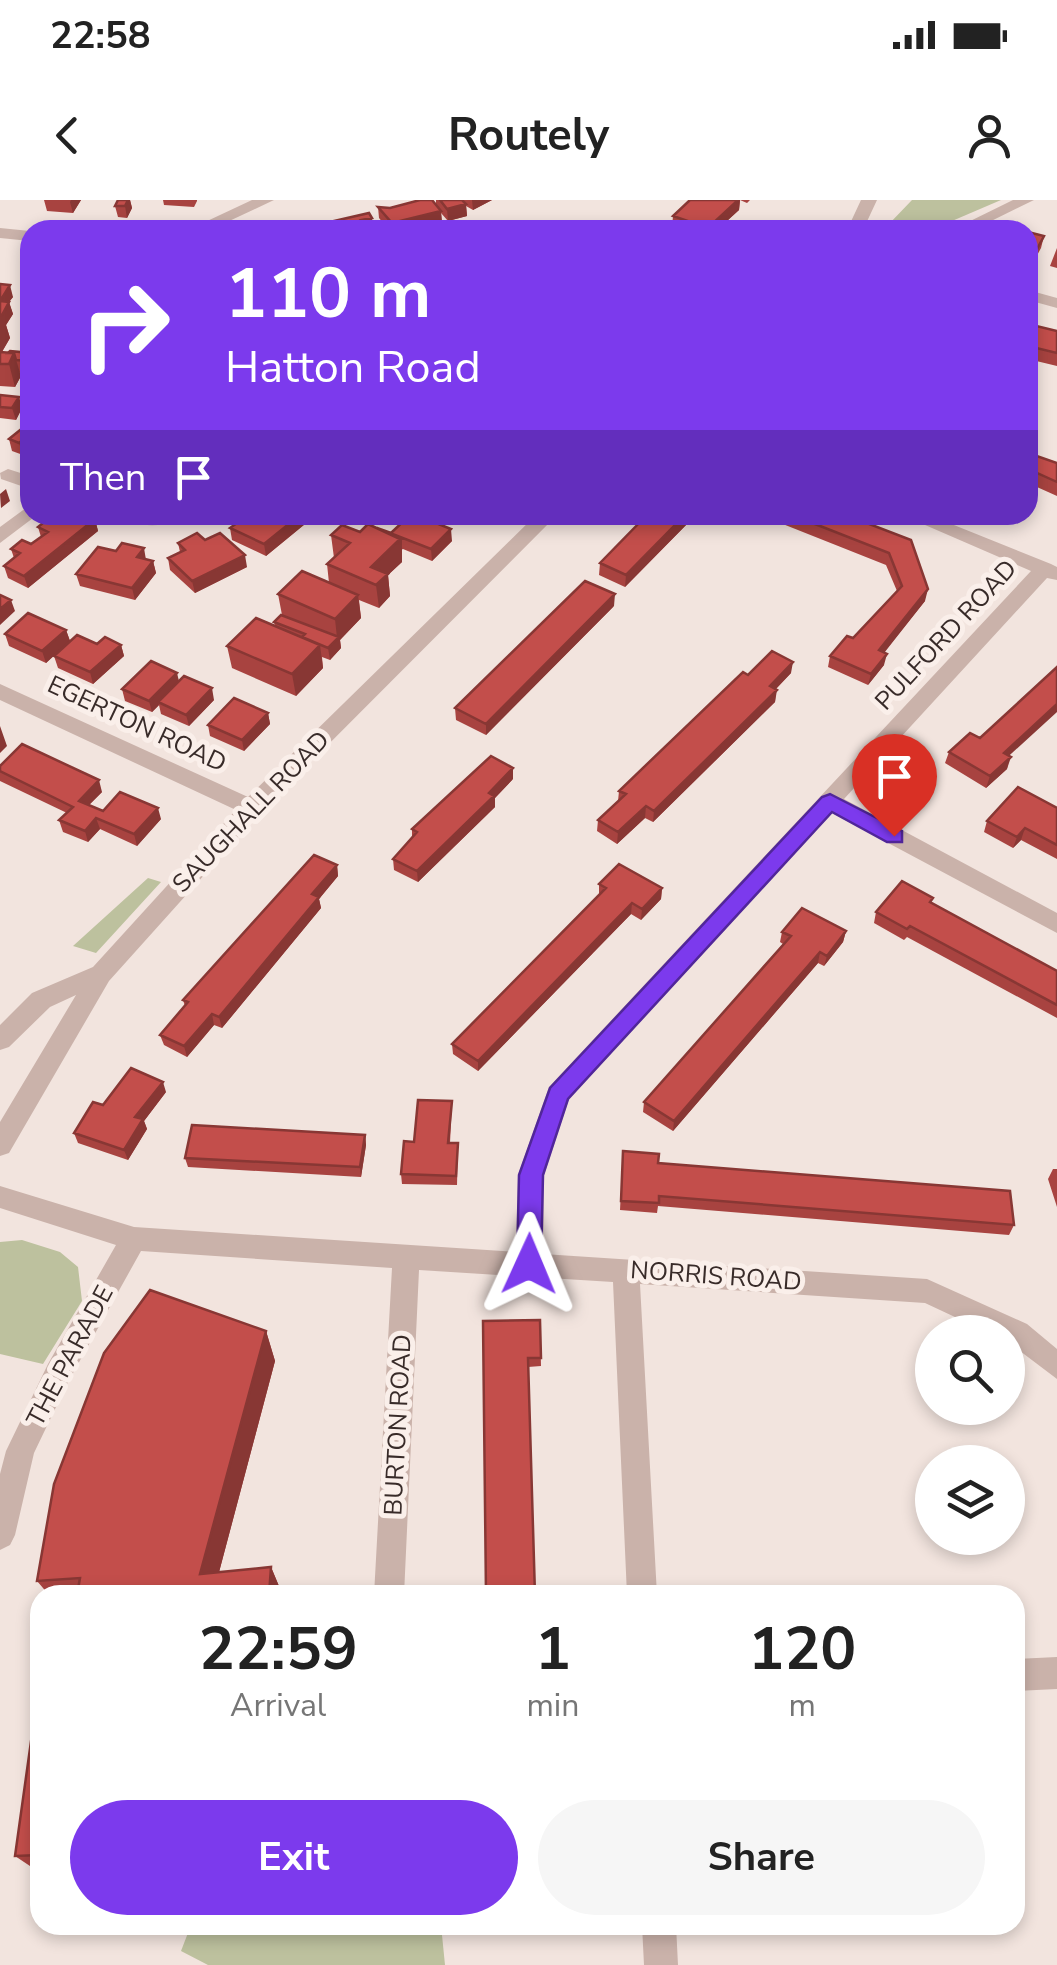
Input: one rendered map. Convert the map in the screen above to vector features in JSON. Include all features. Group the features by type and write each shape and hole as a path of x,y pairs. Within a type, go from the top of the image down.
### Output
{"street":[{"path":"219,220 266,200"},
{"path":"982,220 1026,200"},
{"path":"8,476 20,480"},
{"path":"0,537 20,520"},
{"name":"SAUGHALL ROAD","path":"0,1145 101,974 251,808 538,525"},
{"path":"936,525 1050,572"},
{"name":"PULFORD ROAD","path":"529,1264 531,1175 558,1094 1050,572"},
{"name":"EGERTON ROAD","path":"0,691 251,808"},
{"path":"830,802 1057,924"},
{"path":"0,1040 41,1000 101,974"},
{"name":"NORRIS ROAD","path":"0,1197 134,1238 927,1290 1017,1333 1057,1366"},
{"name":"THE PARADE","path":"0,1535 20,1451 134,1238"},
{"name":"BURTON ROAD","path":"390,1585 406,1255"},
{"path":"626,1270 642,1585"},
{"path":"1025,1674 1057,1673"},
{"path":"660,1935 661,1965"}],"green space":[{"path":"912,200 1001,200 954,220 893,220"},
{"path":"148,878 161,882 96,953 73,946"},
{"path":"22,1240 60,1252 78,1267 82,1301 43,1364 0,1354 0,1242"},
{"path":"187,1935 442,1935 445,1965 208,1965 181,1951"}],"building":[{"path":"432,200 441,211 389,220 378,207"},
{"path":"440,200 462,200 466,204 447,209"},
{"path":"690,200 738,200 717,220 673,216"},
{"path":"369,213 372,218 361,220 338,220"},
{"path":"0,284 10,285 0,301"},
{"path":"0,301 9,302 2,315 0,315"},
{"path":"1038,326 1057,331 1057,353 1038,348"},
{"path":"0,352 14,353 9,364 0,364"},
{"path":"0,395 19,397 12,408 0,407"},
{"path":"20,430 19,443 9,439"},
{"path":"1038,456 1057,463 1057,482 1038,473"},
{"path":"88,525 24,576 4,566 20,553 11,549 22,540 31,544 48,532 38,527"},
{"path":"234,525 288,525 264,544 230,528"},
{"path":"342,525 360,532 370,525 400,539 371,567 388,574 376,585 327,564 350,543 331,535"},
{"path":"399,525 441,525 451,529 431,549 377,528 391,533"},
{"path":"637,525 675,525 626,575 600,563"},
{"path":"818,525 872,525 911,540 928,589 879,650 887,654 871,674 830,656 847,636 853,638 902,586 889,553"},
{"path":"197,533 205,540 220,533 245,555 192,581 168,558 185,550 178,543"},
{"path":"122,543 144,548 137,557 153,561 132,588 76,574 98,547 116,551"},
{"path":"302,571 358,595 335,619 278,594"},
{"path":"585,581 615,594 486,724 455,708"},
{"path":"0,595 11,600 0,609"},
{"path":"28,613 66,630 42,651 5,634"},
{"path":"281,615 339,637 328,648 274,622"},
{"path":"256,618 320,645 292,674 227,646"},
{"path":"77,635 97,644 105,637 121,645 90,672 54,656"},
{"path":"772,651 793,662 770,686 777,690 654,811 646,806 618,832 598,820 626,794 619,791 743,672 748,675"},
{"path":"151,661 177,673 149,701 122,689"},
{"path":"1057,667 1057,704 1004,753 1011,757 990,776 949,752 970,733 980,738"},
{"path":"184,676 212,688 186,715 158,702"},
{"path":"234,698 268,713 242,740 208,725"},
{"path":"22,744 99,780 79,801 103,811 120,792 158,808 134,834 96,818 85,831 59,820 73,807 0,771 0,766"},
{"path":"491,756 513,768 489,793 494,796 417,871 393,859 417,832 412,829"},
{"path":"1018,787 1057,808 1057,845 1025,828 1017,837 987,821"},
{"path":"314,855 337,865 312,894 319,897 219,1017 212,1014 184,1046 160,1035 188,1002 183,1000"},
{"path":"619,864 662,888 642,909 632,903 478,1061 452,1044 606,888 599,884"},
{"path":"902,881 933,898 930,902 1057,971 1057,1005 910,926 907,929 876,912"},
{"path":"802,908 846,931 827,956 820,952 674,1121 644,1102 791,936 782,932"},
{"path":"131,1068 163,1082 135,1117 143,1119 124,1150 74,1133 93,1102 103,1105"},
{"path":"418,1100 452,1101 448,1143 458,1143 456,1176 401,1174 404,1141 414,1142"},
{"path":"192,1125 365,1135 360,1167 185,1158"},
{"path":"623,1151 659,1154 658,1163 1010,1191 1014,1225 659,1196 659,1203 621,1201"},
{"path":"150,1290 266,1331 200,1574 271,1567 270,1585 79,1585 80,1578 37,1581 54,1484 104,1353"},
{"path":"540,1320 541,1358 528,1358 535,1585 486,1585 483,1321"},
{"path":"30,1749 30,1855 15,1856"}],"route":[{"path":"529,1264 531,1175 558,1094 830,802 894,836"}]}
